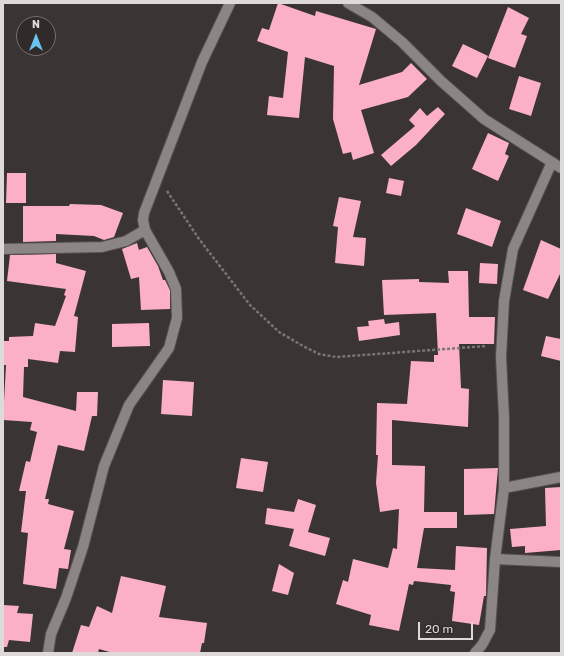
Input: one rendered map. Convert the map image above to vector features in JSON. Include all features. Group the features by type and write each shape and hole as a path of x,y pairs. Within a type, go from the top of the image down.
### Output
{"street":[{"path":"48,653 51,634 66,598 83,547 104,466 129,405 169,348 177,318 176,289 169,272 145,230 143,220 144,213 202,62 230,3"},
{"path":"348,3 372,17 402,42 441,81 484,119 561,168"},
{"path":"475,653 482,645 490,630 494,560 504,488 502,345 504,301 513,249 552,162"},
{"path":"3,249 102,247 126,241 145,230"},
{"path":"504,488 561,477"},
{"path":"494,560 561,562"}],"path":[{"path":"157,176 200,239 250,305 280,332 319,354 336,357 502,345"}],"building":[{"path":"278,3 315,16 316,11 376,29 359,85 402,72 411,63 427,79 408,97 361,110 374,153 353,160 351,152 343,154 333,119 334,66 305,57 299,118 267,115 269,96 283,98 288,52 257,41 262,28 269,30"},
{"path":"508,7 529,18 521,34 527,36 515,68 488,58"},
{"path":"463,44 488,56 477,78 452,66"},
{"path":"519,76 541,83 531,116 509,109"},
{"path":"438,107 445,114 416,145 391,166 381,155 415,126 409,120 420,108 427,116"},
{"path":"488,133 509,143 505,154 509,156 498,181 472,169"},
{"path":"7,173 26,173 26,203 6,203"},
{"path":"389,178 404,181 401,196 386,193"},
{"path":"339,197 361,201 353,237 366,238 364,266 335,263 338,227 333,226"},
{"path":"70,204 101,205 123,213 114,237 104,240 94,236 56,234 56,241 23,242 23,206 69,206"},
{"path":"466,208 501,221 492,247 457,234"},
{"path":"541,240 561,249 561,272 548,299 523,290"},
{"path":"137,243 139,250 147,247 158,266 163,280 165,280 170,290 170,309 141,310 139,277 131,279 122,249"},
{"path":"56,254 56,263 86,271 74,316 78,317 75,352 60,351 58,363 28,359 28,367 24,367 23,397 76,411 77,392 98,392 97,416 92,416 84,451 58,445 45,499 49,499 48,504 74,511 64,549 71,550 68,569 59,568 56,589 23,584 28,533 21,532 26,491 19,491 26,461 30,462 37,432 30,430 32,422 3,420 6,365 3,365 3,341 9,341 9,337 33,336 35,323 55,326 66,296 64,295 66,289 7,281 10,255"},
{"path":"480,263 498,264 497,284 479,283"},
{"path":"448,271 468,271 469,317 495,317 494,344 459,344 461,388 469,389 468,427 392,420 392,465 425,466 424,512 457,512 457,528 424,528 417,568 455,570 456,546 487,548 486,596 484,596 479,625 452,621 455,592 450,591 451,585 414,581 413,585 409,584 399,631 369,625 371,615 336,604 343,580 348,582 353,559 388,568 393,548 397,549 399,509 380,512 376,483 378,455 376,455 377,403 407,404 411,361 434,362 434,355 438,355 436,313 384,315 382,280 419,279 419,282 449,283"},
{"path":"384,319 385,324 399,322 400,335 359,341 357,327 369,326 368,321"},
{"path":"149,323 150,346 112,347 112,324"},
{"path":"546,336 561,339 561,361 541,356"},
{"path":"163,380 194,382 192,416 161,414"},
{"path":"241,458 268,462 263,492 236,488"},
{"path":"498,468 494,514 464,515 464,469"},
{"path":"561,487 561,550 525,553 525,546 512,547 510,529 546,526 545,488"},
{"path":"298,499 316,505 308,532 330,538 325,556 289,546 294,529 265,524 267,508 294,512"},
{"path":"279,564 294,573 288,595 272,591"},
{"path":"121,576 166,586 159,617 207,623 204,643 202,643 200,653 113,653 99,649 98,653 72,653 81,625 89,627 97,606 112,613"},
{"path":"3,605 19,606 17,613 33,614 30,642 9,640 7,647 3,647"}]}
